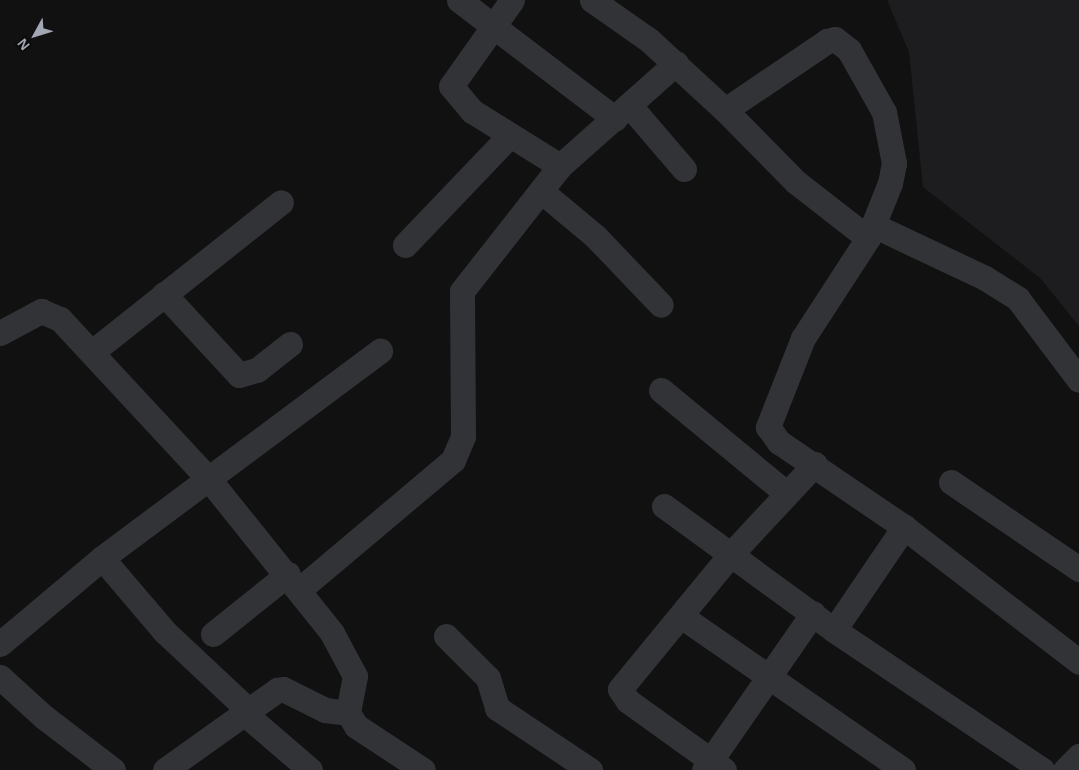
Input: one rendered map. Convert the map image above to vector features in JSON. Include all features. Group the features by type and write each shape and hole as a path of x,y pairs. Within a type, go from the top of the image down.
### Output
{"street":[{"path":"459,0 622,113 684,168"},
{"path":"512,0 451,86 467,106 560,166"},
{"path":"592,0 676,63 796,182 871,232 985,278 1018,299 1079,380"},
{"path":"725,110 827,41 842,42 876,95 892,142 890,183 871,232 803,338 768,419 768,427 779,442 815,464 904,527 1079,662"},
{"path":"213,634 294,582 453,460 461,449 462,291 560,166 622,113 676,63"},
{"path":"405,245 510,135"},
{"path":"541,191 595,236 661,305"},
{"path":"92,352 281,202"},
{"path":"164,294 239,375 258,370 290,344"},
{"path":"0,333 33,314 50,312 92,352 208,478 294,582 343,647 355,676 348,713 356,726 423,770"},
{"path":"0,644 102,558 380,351"},
{"path":"662,390 787,494"},
{"path":"813,613 766,678 713,767 628,701 620,689 682,616 731,554 815,464"},
{"path":"951,482 1079,569"},
{"path":"664,506 834,630 1042,770"},
{"path":"834,630 904,527"},
{"path":"102,558 165,632 310,770"},
{"path":"682,616 766,678 903,770"},
{"path":"446,636 488,678 497,708 590,770"},
{"path":"0,677 44,717 113,770"},
{"path":"165,770 283,689 325,710 348,713"},
{"path":"1065,770 1079,756"}],"shaded area":[{"path":"887,0 1079,0 1079,326 1040,278 923,187 909,52"}]}
